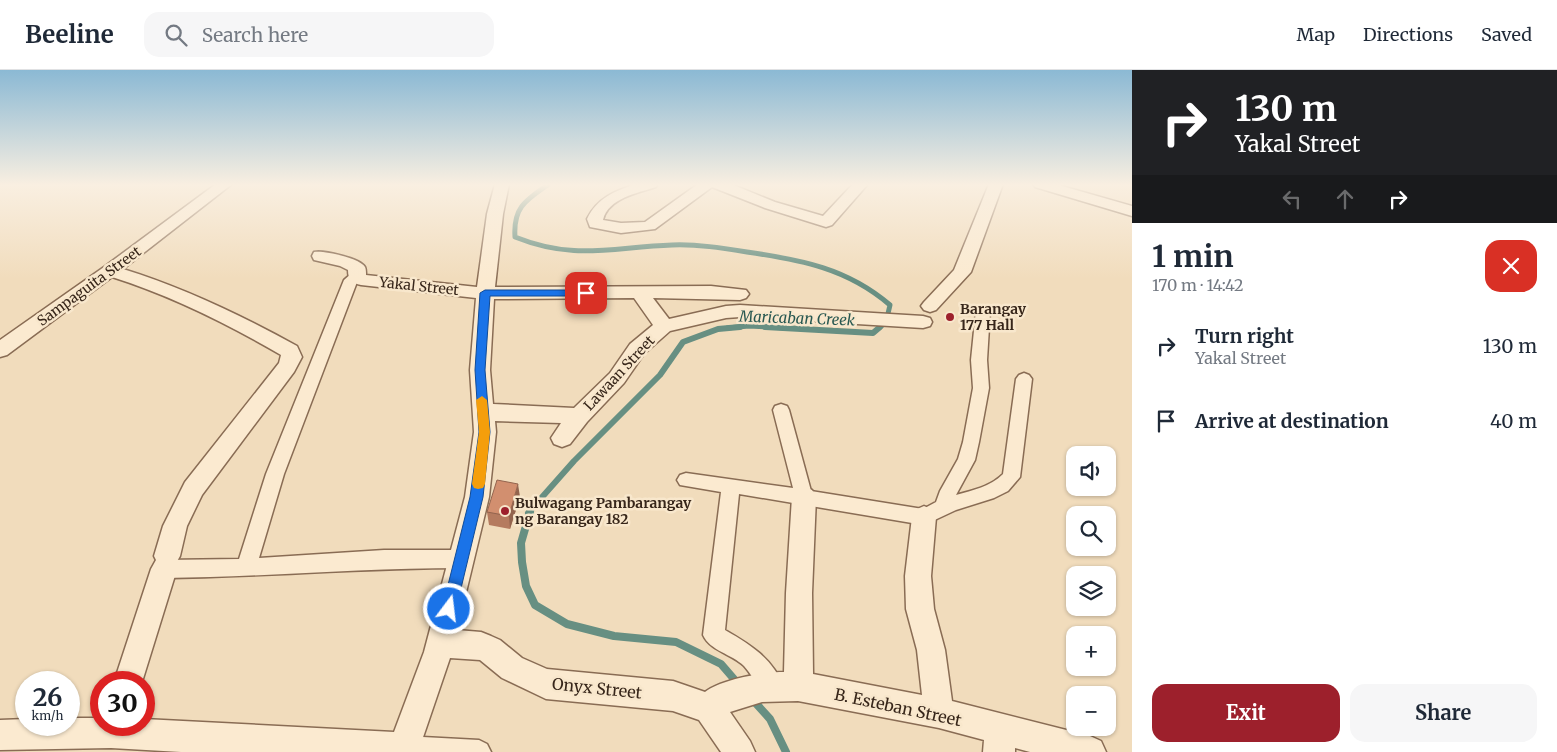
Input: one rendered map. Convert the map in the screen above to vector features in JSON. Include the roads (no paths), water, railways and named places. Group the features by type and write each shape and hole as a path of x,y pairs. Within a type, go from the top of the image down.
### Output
{"street":[{"name":"Sampaguita Street","path":"0,350 183,216"},
{"path":"404,748 440,642 478,491 485,432 480,370 485,293 494,216"},
{"path":"596,216 595,221 603,226 621,228 649,226 663,216"},
{"path":"806,216 826,222 832,216"},
{"name":"Lawaan Street","path":"562,438 579,416 617,378 637,349 664,326 726,312 740,311 900,322 926,314 962,272 984,216"},
{"name":"Yakal Street","path":"320,256 352,264 358,269 357,276 361,280 485,293 639,292 740,294"},
{"path":"110,271 148,282 235,319 290,351 292,357 287,367 193,488 176,526 132,671"},
{"path":"246,568 275,474 351,280 357,276"},
{"path":"639,292 664,326"},
{"path":"938,713 930,650 920,609 918,576 935,512 966,460 971,442 981,388 979,360 983,311"},
{"path":"686,480 804,497 935,512 988,493 1002,486 1011,477 1024,379"},
{"path":"778,687 799,593 804,497 781,410"},
{"path":"483,412 579,416"},
{"path":"731,486 714,635 752,658 778,687"},
{"path":"166,563 246,568 384,559 462,559"},
{"name":"Onyx Street","path":"440,642 481,646 490,650 512,668 546,684 673,696 714,704"},
{"name":"B. Esteban Street","path":"714,704 778,687 938,713 999,741 1090,752"},
{"path":"714,704 739,752"},
{"path":"0,735 90,730"},
{"path":"155,732 479,752"}],"waterway":[{"name":"Maricaban Creek","path":"517,216 515,237 556,249 593,251 650,246 691,245 786,258 823,268 857,282 874,292 890,305 886,322 879,328"},
{"name":"Maricaban Creek","path":"727,328 749,326 787,328"},
{"name":"Maricaban Creek","path":"528,513 574,461 660,375 683,342 718,329 740,327"},
{"name":"Maricaban Creek","path":"765,327 873,333 880,327"},
{"name":"Maricaban Creek","path":"530,512 521,543 522,562 526,586 535,605 567,624 614,636 676,642 721,664 740,686"},
{"name":"Maricaban Creek","path":"752,699 770,719 786,752"}],"place":[{"name":"Barangay 177 Hall","path":"950,317"},
{"name":"Bulwagang Pambarangay ng Barangay 182","path":"505,511"}]}
